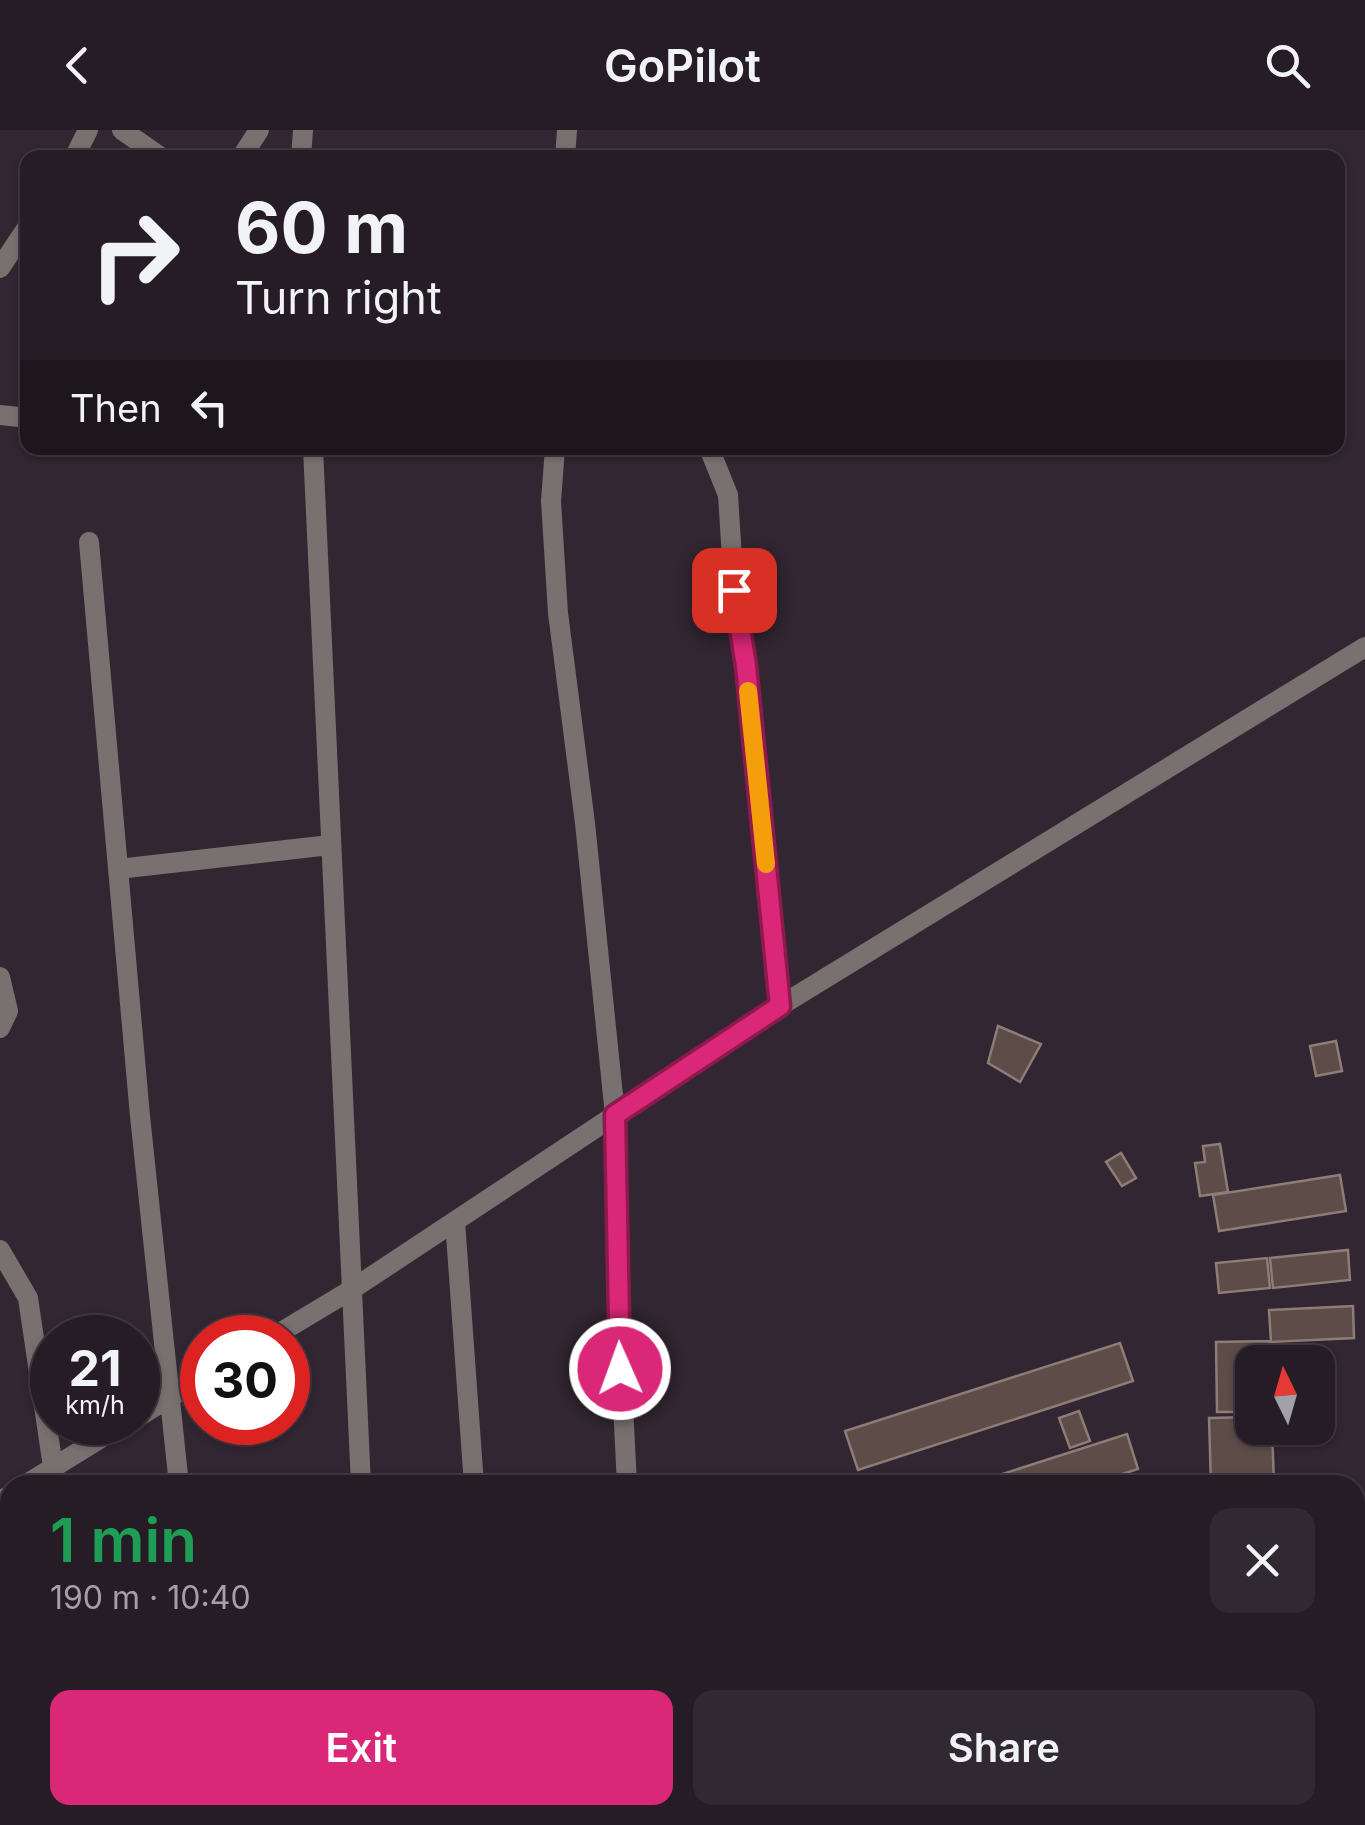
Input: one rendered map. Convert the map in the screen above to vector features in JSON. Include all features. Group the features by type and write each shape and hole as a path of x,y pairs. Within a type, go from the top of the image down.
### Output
{"street":[{"path":"122,130 151,150"},
{"path":"0,268 20,238"},
{"path":"308,455 359,1475"},
{"path":"554,455 558,613 585,822 615,1115 616,1263 627,1475"},
{"path":"712,455 728,495 734,590 746,666 780,1006"},
{"path":"89,542 140,1116 178,1475"},
{"path":"308,1315 780,1006 1365,647"},
{"path":"118,870 330,845"},
{"path":"0,977 8,1011 0,1028"},
{"path":"455,1221 473,1475"},
{"path":"0,1250 28,1298 53,1467"},
{"path":"160,1403 180,1391"},
{"path":"41,1475 90,1445"}],"building":[{"path":"998,1026 1041,1044 1020,1082 988,1063"},
{"path":"1336,1041 1342,1071 1316,1076 1310,1046"},
{"path":"1220,1144 1228,1192 1200,1196 1195,1163 1205,1162 1203,1146"},
{"path":"1121,1153 1136,1178 1122,1186 1106,1162"},
{"path":"1340,1175 1346,1211 1219,1231 1213,1195"},
{"path":"1348,1250 1350,1280 1273,1288 1270,1258"},
{"path":"1267,1258 1270,1288 1219,1293 1216,1263"},
{"path":"1353,1306 1354,1338 1271,1342 1269,1310"},
{"path":"1269,1341 1269,1345 1235,1345 1235,1412 1217,1412 1216,1342"},
{"path":"1120,1343 1133,1381 858,1470 845,1431"},
{"path":"1079,1411 1090,1441 1070,1448 1059,1418"},
{"path":"1235,1417 1235,1445 1273,1445 1274,1475 1211,1475 1209,1418"},
{"path":"1127,1434 1138,1469 1120,1475 999,1475"}],"slow traffic":[{"path":"748,691 766,864"}],"route":[{"path":"620,1369 615,1115 780,1006 746,666 734,590"}]}
